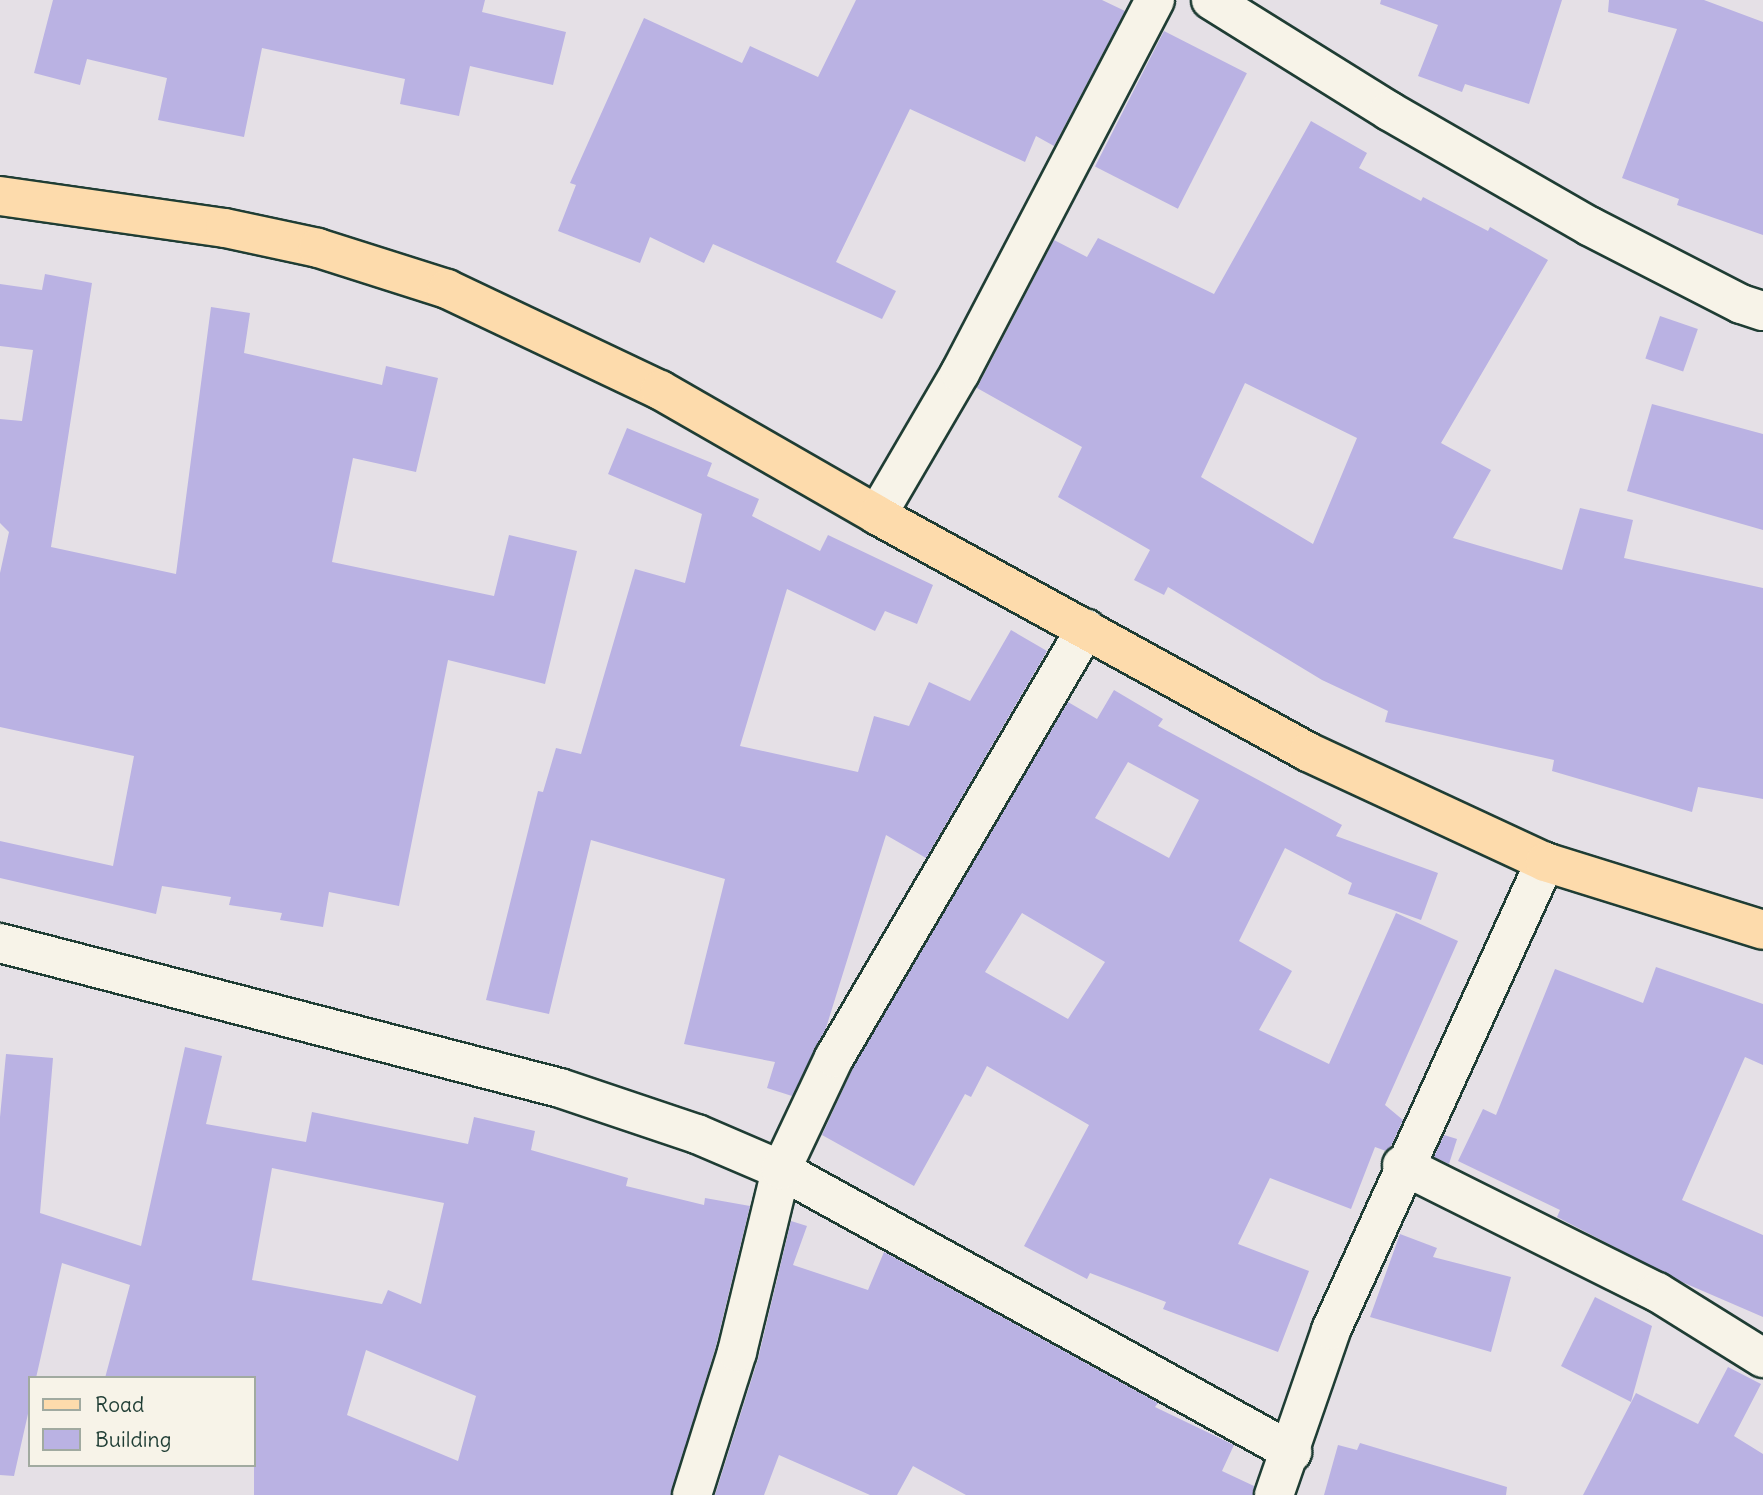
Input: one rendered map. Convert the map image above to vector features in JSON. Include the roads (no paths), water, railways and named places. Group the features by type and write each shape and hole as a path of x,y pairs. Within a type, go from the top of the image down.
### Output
{"main road":[{"path":"0,196 252,234 318,248 447,289 660,390 877,515 1308,752 1545,862 1763,930"}],"street":[{"path":"877,515 960,373 1154,0"},
{"path":"1212,0 1389,111 1589,226 1741,304 1763,311"},
{"path":"692,1495 737,1352 781,1170 834,1058 1086,628"},
{"path":"1274,1495 1292,1452 1331,1330 1402,1165 1545,862"},
{"path":"0,943 560,1088 697,1133 781,1170 1292,1452"},
{"path":"1402,1165 1657,1292 1763,1359"}]}
